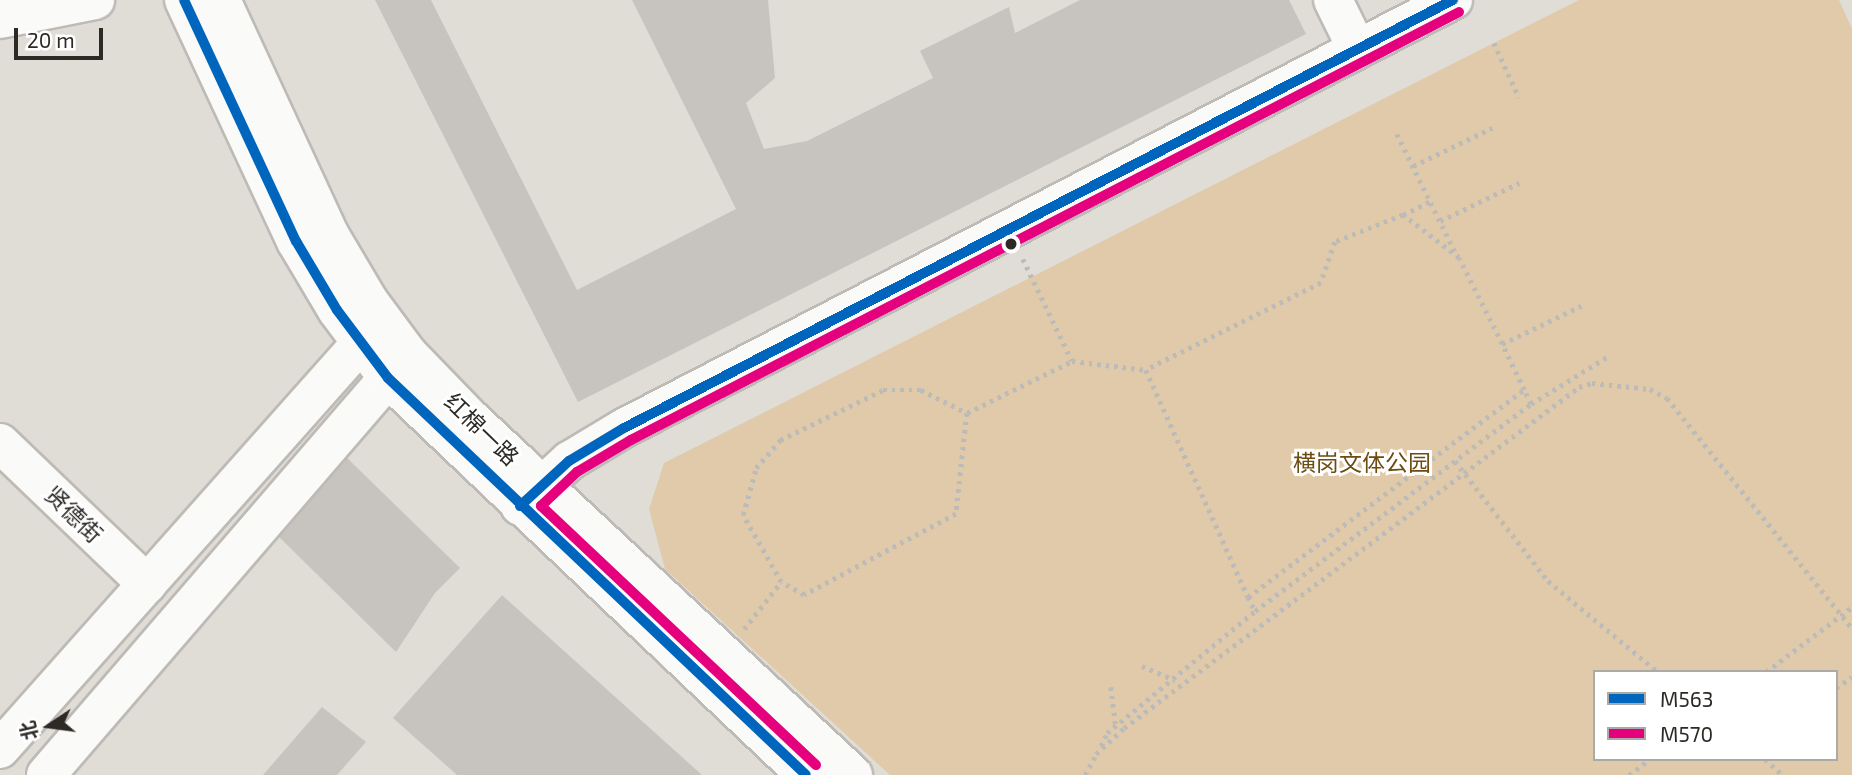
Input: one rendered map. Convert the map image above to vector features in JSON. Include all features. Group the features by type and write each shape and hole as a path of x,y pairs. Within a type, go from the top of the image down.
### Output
{"main road":[{"path":"0,19 95,0"},
{"name":"红棉一路","path":"184,0 296,241 361,343 388,378 723,654 853,775"},
{"name":"红棉一路","path":"221,0 329,234 368,300 417,364 531,496 806,775"},
{"path":"1333,0 1357,49"},
{"path":"531,496 624,428 1453,0"},
{"path":"0,749 361,343"},
{"path":"46,775 388,378"},
{"name":"贤德街","path":"0,443 147,584"}],"path":[{"path":"1494,43 1519,97"},
{"path":"1413,166 1492,128"},
{"path":"1397,134 1531,404"},
{"path":"1440,221 1520,183"},
{"path":"967,413 1072,361 1146,370 1321,283 1335,242 1403,215 1430,201"},
{"path":"1403,215 1459,258"},
{"path":"1009,229 1072,361"},
{"path":"1502,344 1581,306"},
{"path":"1087,775 1107,733 1175,680 1255,611 1531,404 1607,357"},
{"path":"1146,370 1255,611"},
{"path":"1087,775 1096,754 1124,728 1579,387 1592,383 1650,389 1667,398 1852,628"},
{"path":"883,390 920,390 967,413 956,514 804,595 781,583 743,515 755,468 780,440 883,390"},
{"path":"1248,597 1524,390"},
{"path":"1455,461 1548,581 1656,670"},
{"path":"723,654 781,583"},
{"path":"1769,670 1852,607"},
{"path":"1142,666 1175,680"},
{"path":"1111,687 1116,726"},
{"path":"1629,775 1647,761"},
{"path":"1767,761 1783,775"}],"green space":[{"name":"横岗文体公园","path":"1579,0 1839,0 1852,29 1852,775 890,775 665,569 649,509 664,463"}],"building":[{"path":"375,0 431,0 577,290 736,209 632,0 768,0 775,78 746,103 764,149 807,141 933,78 920,51 1009,7 1015,33 1080,0 1289,0 1306,34 578,402"},
{"path":"344,455 460,568 435,593 396,652 272,530"},
{"path":"502,595 702,775 457,775 393,718"},
{"path":"322,707 366,742 337,775 263,775"}],"transit line":[{"name":"M563","path":"184,0 296,241 337,310 388,378 806,775"},
{"name":"M563","path":"520,506 569,461 624,428 1453,0"},
{"name":"M570","path":"816,765 541,506 577,472 631,440 1459,12"}]}
